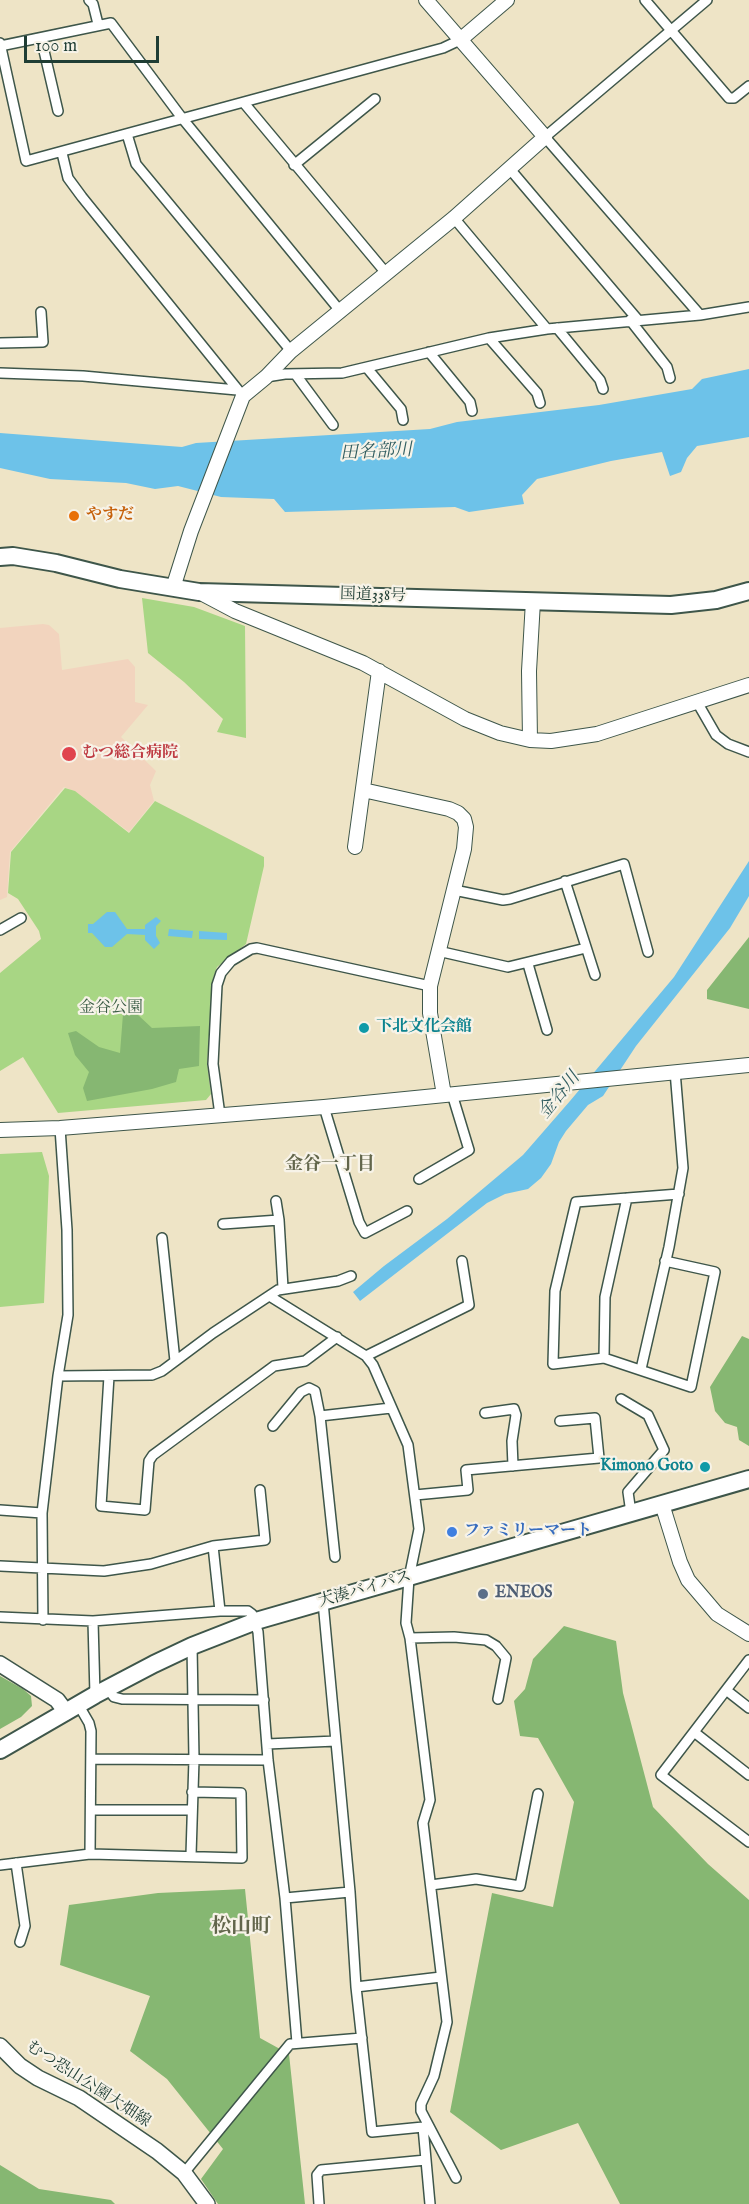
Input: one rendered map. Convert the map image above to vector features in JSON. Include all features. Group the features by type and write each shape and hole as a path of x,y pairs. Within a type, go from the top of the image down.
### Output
{"highway":[{"name":"国道338号","path":"0,557 14,556 56,563 120,579 200,592 671,605 716,600 749,591"},
{"name":"大湊バイパス","path":"0,1750 101,1691 192,1646 256,1621 749,1479"}],"main road":[{"path":"0,1664 57,1701 72,1708"},
{"name":"むつ恐山公園大畑線","path":"0,2046 20,2066 38,2078 80,2098 157,2151 184,2173 207,2204"}],"street":[{"path":"89,0 93,4 98,24"},
{"path":"426,0 700,315"},
{"path":"341,312 182,118 111,23 0,45 26,161 62,153 182,118 443,48 460,40 507,0"},
{"path":"645,0 729,98 734,98 749,86"},
{"path":"0,373 83,376 240,393 266,377 291,351 453,218 671,30 700,2"},
{"path":"41,38 58,111"},
{"path":"294,165 375,99"},
{"path":"244,103 386,273"},
{"path":"127,134 136,164 291,351"},
{"path":"62,153 68,178 82,197 240,393"},
{"path":"509,168 634,320 667,367 670,378"},
{"path":"453,218 600,380 603,389"},
{"path":"266,377 342,373 489,338 634,320 700,315 749,307"},
{"path":"0,343 43,342 40,312"},
{"path":"489,338 537,393 540,403"},
{"path":"429,352 470,402 472,411"},
{"path":"367,368 401,409 403,420"},
{"path":"296,375 333,425"},
{"path":"173,588 240,393"},
{"path":"200,592 235,611 379,671 465,719 500,733 530,740 550,741 597,734 749,686"},
{"path":"530,740 529,661 533,601"},
{"path":"355,847 379,671"},
{"path":"697,702 716,735 728,744 749,752"},
{"path":"363,790 449,809 464,819 466,837 430,986 430,1013 448,1095 469,1150 419,1179"},
{"path":"454,890 503,900 624,864 648,952"},
{"path":"565,881 595,975"},
{"path":"0,930 21,918"},
{"path":"220,1115 213,1064 217,995 219,978 225,966 231,961 257,948 430,986"},
{"path":"438,951 508,968 586,948"},
{"path":"528,964 547,1030"},
{"path":"0,1130 60,1128 324,1107 749,1065"},
{"path":"641,1369 680,1194 683,1168 675,1071"},
{"path":"324,1107 359,1222 365,1233 407,1211"},
{"path":"43,1620 42,1513 58,1376 68,1315 67,1230 60,1128"},
{"path":"665,1262 715,1272 691,1387 604,1358 553,1364 555,1291 576,1202 680,1194"},
{"path":"604,1358 605,1297 627,1198"},
{"path":"276,1201 283,1288"},
{"path":"224,1224 279,1220"},
{"path":"162,1238 175,1361"},
{"path":"366,1356 469,1305 462,1261"},
{"path":"58,1376 152,1375 283,1288 338,1281 351,1276"},
{"path":"271,1297 366,1356 373,1365 408,1445 419,1529 409,1578 406,1611 429,1800 423,1823 447,2022 434,2076 421,2104 421,2111 456,2178"},
{"path":"109,1376 101,1506 145,1510 149,1461 153,1455 274,1366 304,1361 337,1337"},
{"path":"273,1426 301,1392 309,1388 315,1391 320,1416 335,1557"},
{"path":"621,1399 648,1415 664,1450 628,1492 631,1513"},
{"path":"320,1416 391,1407"},
{"path":"485,1413 514,1409 516,1415 512,1442 513,1466"},
{"path":"415,1495 468,1490 466,1470 599,1458 595,1418 560,1421"},
{"path":"0,1566 104,1570 151,1564 213,1546 265,1540 260,1490"},
{"path":"662,1504 688,1580 717,1614 749,1634"},
{"path":"0,1510 42,1513"},
{"path":"213,1546 220,1611"},
{"path":"323,1602 350,1892 356,1987 372,2132 423,2127 430,2204"},
{"path":"0,1617 93,1621 220,1611 248,1611 252,1614 256,1621 268,1760 285,1898 297,2043"},
{"path":"93,1621 101,1691 122,1699 264,1700"},
{"path":"410,1638 476,1639 486,1640 496,1646 506,1658 498,1699"},
{"path":"191,1856 194,1759 192,1646"},
{"path":"749,1660 661,1775 749,1842"},
{"path":"726,1690 749,1708"},
{"path":"72,1708 89,1723 90,1854"},
{"path":"694,1732 749,1775"},
{"path":"267,1744 336,1741"},
{"path":"91,1759 268,1760"},
{"path":"0,1865 90,1854 242,1858 241,1793 192,1792"},
{"path":"431,1885 476,1879 520,1886 538,1794"},
{"path":"91,1810 192,1810"},
{"path":"16,1863 25,1926 20,1942"},
{"path":"285,1898 350,1892"},
{"path":"356,1987 441,1977"},
{"path":"184,2173 290,2044 362,2038"},
{"path":"319,2204 317,2175 321,2170 426,2160"}],"shaded area":[{"name":"むつ総合病院","path":"49,625 59,634 62,670 128,659 135,667 135,702 148,705 121,737 156,771 150,785 154,801 129,832 76,792 64,787 10,852 7,897 0,900 0,628"}],"green space":[{"path":"142,598 194,607 245,626 246,738 217,732 223,719 184,682 148,653"},
{"name":"金谷公園","path":"65,788 75,791 129,833 155,801 264,857 264,866 246,944 217,967 213,978 207,1064 211,1094 206,1100 58,1113 23,1057 0,1071 0,973 41,939 39,931 18,899 8,893 11,852"},
{"path":"749,937 749,1009 707,999 707,990"},
{"path":"123,1014 138,1015 152,1028 200,1026 199,1066 179,1069 176,1082 152,1089 87,1101 83,1088 89,1072 75,1055 68,1033 76,1031 99,1047 120,1053"},
{"path":"42,1152 49,1176 44,1303 0,1307 0,1154"},
{"path":"742,1336 749,1339 749,1446 739,1440 737,1427 725,1423 715,1411 710,1387"},
{"path":"564,1626 616,1641 623,1693 653,1807 708,1864 749,1900 749,2204 620,2204 578,2123 501,2150 450,2112 492,1893 553,1907 574,1802 538,1738 520,1736 514,1701 525,1689 533,1659"},
{"path":"0,1676 31,1696 32,1706 21,1717 0,1729"},
{"path":"245,1889 260,2038 289,2054 305,2204 218,2204 201,2179 223,2149 167,2079 130,2051 150,1996 60,1965 69,1905 158,1893"},
{"path":"0,2165 39,2189 111,2200 115,2204 0,2204"}],"water":[{"name":"田名部川","path":"749,369 749,437 697,446 687,458 681,472 670,476 662,452 611,461 537,479 522,495 524,504 469,512 455,507 285,512 274,499 221,497 178,486 155,489 126,483 50,479 0,468 0,433 182,447 196,443 430,429 457,422 599,405 692,389 702,379"},
{"path":"749,861 749,896 730,928 636,1046 603,1096 588,1105 566,1131 559,1142 551,1164 541,1178 528,1189 505,1194 487,1203 360,1301 353,1292 447,1219 523,1155 674,977"},
{"path":"107,912 115,912 127,929 145,929 145,925 156,917 161,921 156,926 156,936 160,943 154,949 145,940 145,935 127,934 112,947 105,947 92,933 88,933 88,924 93,924"},
{"path":"169,929 193,931 192,938 168,936"},
{"path":"199,931 227,933 227,940 199,939"}],"place":[{"name":"やすだ","path":"74,516"},
{"name":"むつ総合病院","path":"69,754"},
{"name":"下北文化会館","path":"364,1028"},
{"name":"Kimono Goto","path":"705,1467"},
{"name":"ファミリーマート","path":"452,1532"},
{"name":"ENEOS","path":"483,1594"}],"district":[{"name":"金谷一丁目","path":"330,1165"},
{"name":"松山町","path":"241,1928"}],"water label":[{"name":"金谷川","path":"560,1096"}]}
